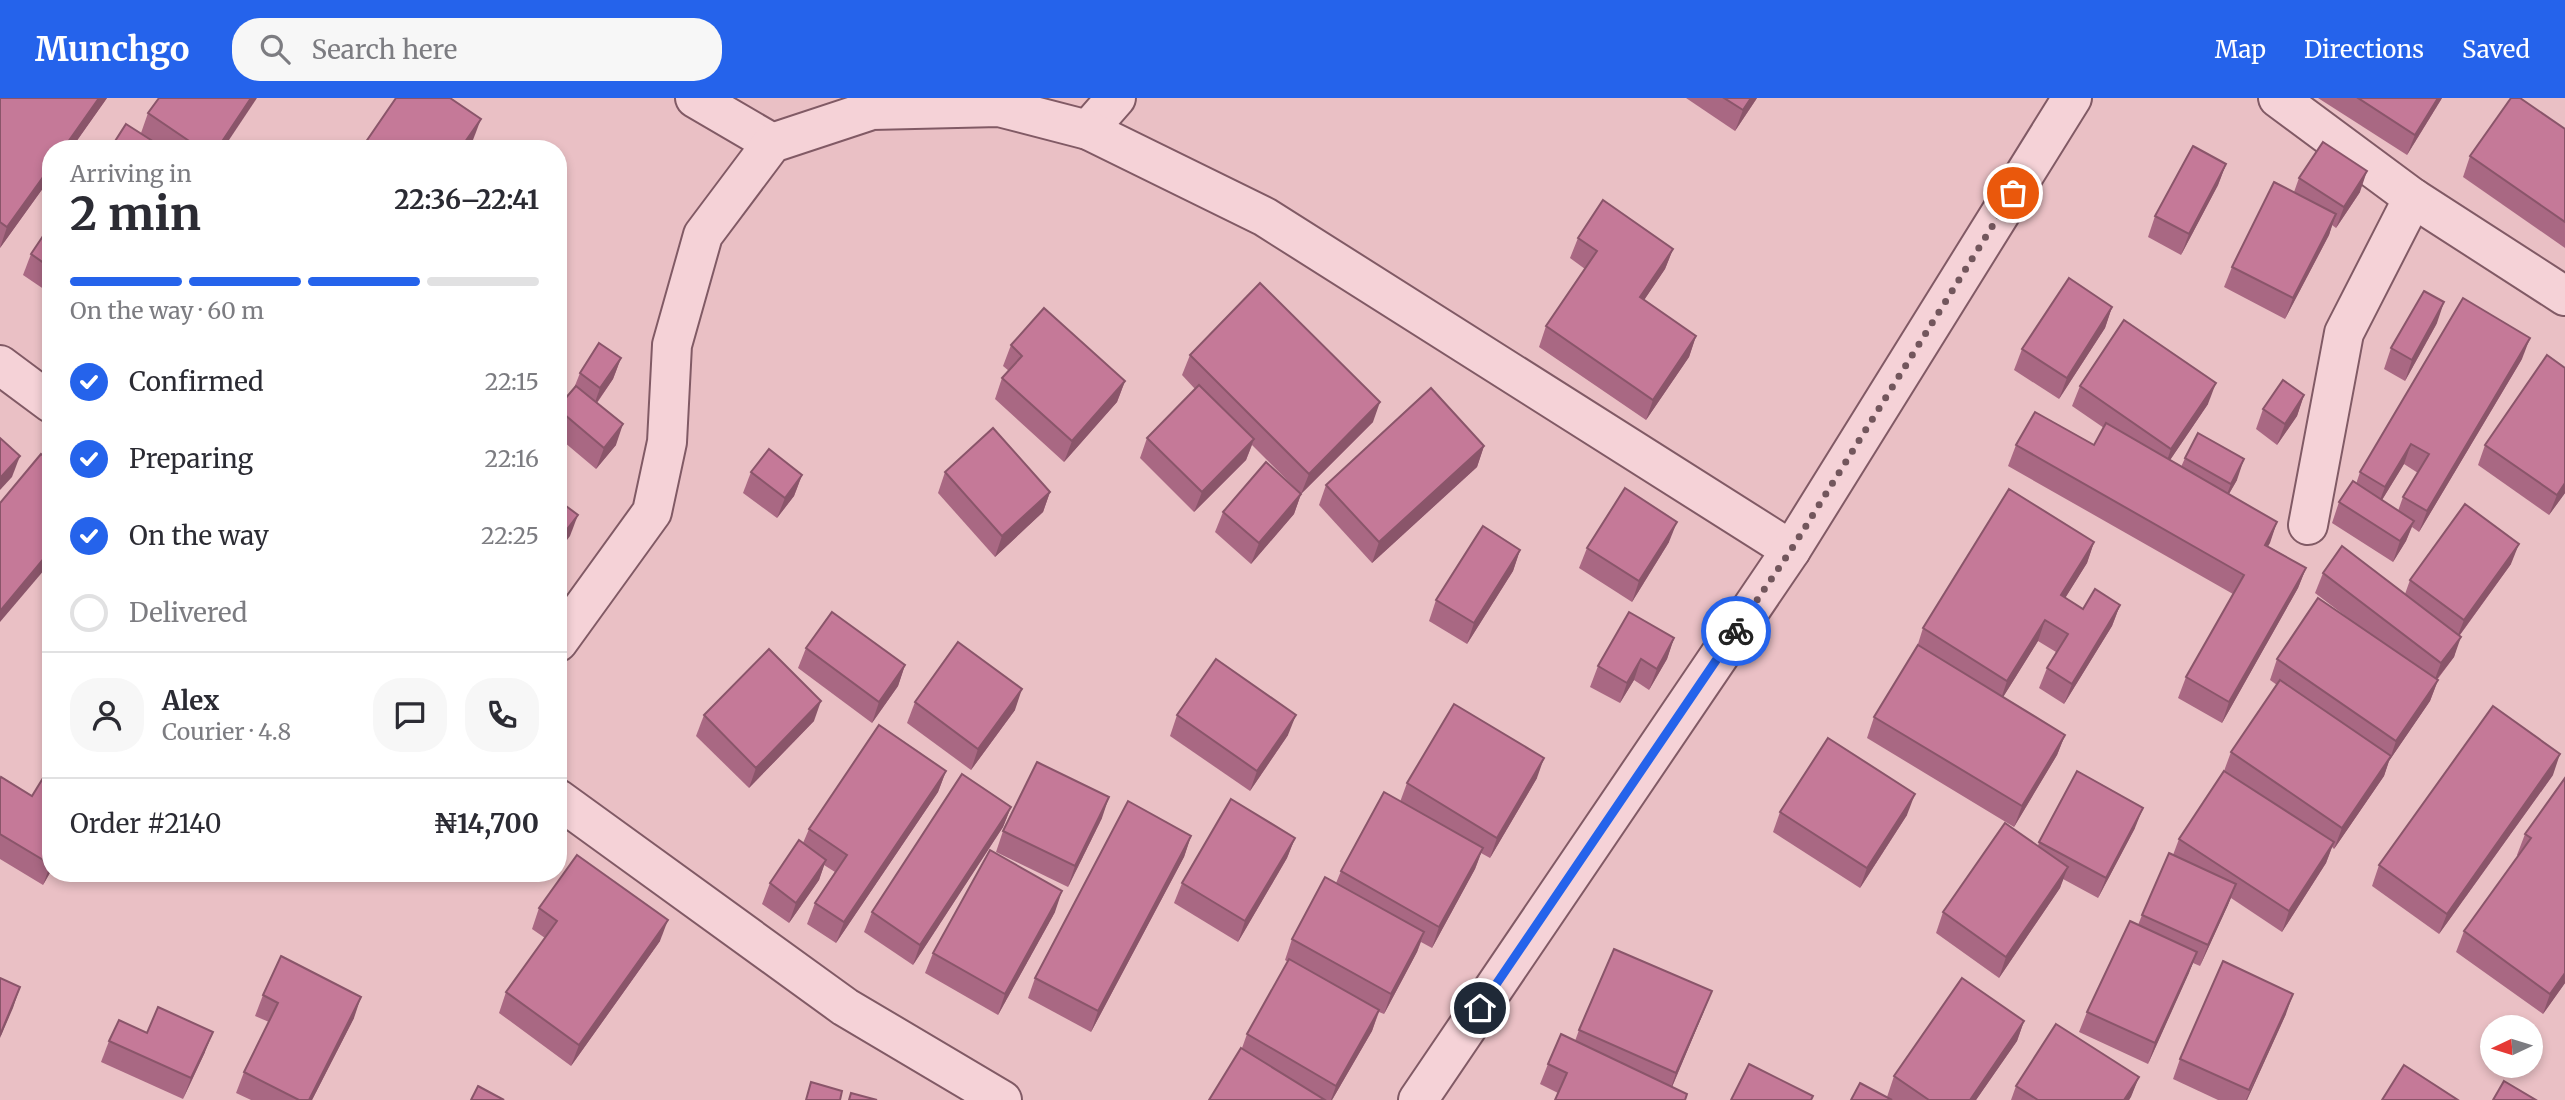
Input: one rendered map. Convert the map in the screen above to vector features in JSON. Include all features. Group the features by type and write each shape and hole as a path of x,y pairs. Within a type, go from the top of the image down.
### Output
{"street":[{"path":"695,98 772,143"},
{"path":"1088,130 1116,98"},
{"path":"1418,1100 1791,550 2072,98"},
{"path":"2278,98 2413,198 2565,296"},
{"path":"567,630 652,512 667,442 672,345 703,235 772,143 872,110 999,107 1088,130 1265,217 1791,550"},
{"path":"2308,525 2344,333 2413,198"},
{"path":"0,365 42,396"},
{"path":"567,806 845,1007 1002,1100"}],"building":[{"path":"0,98 99,98 69,140 42,140 42,178 7,227 0,222"},
{"path":"159,98 251,98 223,140 188,140 148,113"},
{"path":"396,98 450,98 481,119 466,140 367,140"},
{"path":"1724,98 1751,98 1743,110"},
{"path":"2358,98 2438,98 2415,135"},
{"path":"2511,98 2520,98 2565,129 2565,222 2470,156"},
{"path":"126,124 151,140 116,140"},
{"path":"2323,142 2367,171 2344,207 2299,178"},
{"path":"2193,146 2226,164 2189,234 2155,216"},
{"path":"2274,182 2336,214 2293,298 2232,267"},
{"path":"1603,200 1673,249 1640,297 1696,336 1653,400 1546,326 1597,251 1578,238"},
{"path":"42,238 42,262 31,254"},
{"path":"2069,278 2112,307 2067,378 2022,349"},
{"path":"1260,283 1380,402 1309,474 1190,355"},
{"path":"2424,291 2444,302 2412,360 2391,348"},
{"path":"2463,298 2530,338 2427,511 2403,497 2429,454 2411,444 2385,487 2360,472"},
{"path":"1044,308 1125,381 1072,441 1002,378 1022,356 1011,345"},
{"path":"2124,320 2216,383 2171,449 2080,386"},
{"path":"599,343 621,358 600,388 580,373"},
{"path":"2547,355 2565,368 2565,483 2557,495 2485,445"},
{"path":"2283,380 2304,395 2285,424 2263,409"},
{"path":"1199,385 1254,439 1202,492 1147,438"},
{"path":"576,386 623,424 604,448 567,417 567,396"},
{"path":"1431,388 1484,446 1379,542 1326,485"},
{"path":"2035,412 2094,445 2106,423 2277,522 2265,545 2306,568 2229,702 2186,677 2244,575 2016,445"},
{"path":"993,428 1050,492 1002,536 945,472"},
{"path":"2198,433 2244,459 2231,484 2185,458"},
{"path":"0,438 20,456 0,478"},
{"path":"769,449 802,475 785,498 751,472"},
{"path":"42,455 42,561 0,611 0,503"},
{"path":"1266,462 1301,494 1259,543 1223,512"},
{"path":"2353,481 2414,521 2400,541 2339,502"},
{"path":"1625,488 1677,522 1639,581 1587,548"},
{"path":"2009,489 2094,542 2061,595 2083,609 2095,589 2120,605 2072,684 2047,668 2068,634 2045,620 2007,681 1923,628"},
{"path":"2465,504 2519,544 2464,620 2410,580"},
{"path":"567,507 578,515 567,529"},
{"path":"1483,526 1520,550 1474,623 1436,600"},
{"path":"2342,546 2461,637 2441,663 2323,573"},
{"path":"2318,598 2438,680 2396,741 2277,659"},
{"path":"832,612 905,665 879,702 806,648"},
{"path":"1629,612 1674,638 1657,669 1641,659 1627,683 1598,666"},
{"path":"958,642 1022,689 978,749 915,702"},
{"path":"1918,645 2065,735 2022,806 1874,717"},
{"path":"769,649 821,701 756,768 704,715"},
{"path":"1216,659 1296,715 1257,771 1177,715"},
{"path":"2280,680 2391,756 2342,828 2231,752"},
{"path":"1454,704 1544,758 1497,838 1407,783"},
{"path":"2493,706 2560,754 2447,914 2379,865"},
{"path":"879,725 946,771 844,922 815,903 847,855 809,829"},
{"path":"1828,738 1915,794 1867,868 1780,812"},
{"path":"1037,762 1109,797 1075,866 1003,831"},
{"path":"2077,771 2143,808 2106,878 2039,842"},
{"path":"2224,771 2334,842 2289,911 2179,839"},
{"path":"962,774 1011,807 920,945 872,912"},
{"path":"1,777 32,796 42,780 42,859 0,834"},
{"path":"2565,778 2565,973 2550,994 2464,931 2531,838 2525,834"},
{"path":"1384,792 1483,848 1439,927 1341,871"},
{"path":"1231,799 1295,838 1245,921 1182,883"},
{"path":"1128,801 1191,836 1098,1011 1035,978"},
{"path":"2005,823 2068,867 2006,957 1943,912"},
{"path":"799,840 826,860 796,903 770,883"},
{"path":"990,850 1062,891 1005,994 933,953"},
{"path":"2169,853 2236,884 2208,945 2142,915"},
{"path":"577,855 668,920 579,1045 506,992 557,921 539,908 558,882 567,882 567,869"},
{"path":"1325,877 1424,932 1391,994 1292,939"},
{"path":"2130,921 2197,952 2155,1043 2087,1012"},
{"path":"1614,949 1712,991 1676,1073 1579,1030"},
{"path":"281,956 361,997 309,1100 299,1100 244,1072 278,1003 263,995"},
{"path":"1289,959 1379,1010 1336,1086 1247,1034"},
{"path":"2223,961 2293,994 2249,1090 2180,1059"},
{"path":"0,978 20,987 0,1035"},
{"path":"1962,978 2024,1021 1970,1100 1929,1100 1894,1076"},
{"path":"158,1007 213,1032 191,1078 109,1041 119,1020 147,1033"},
{"path":"2056,1024 2139,1077 2124,1100 2038,1100 2016,1086"},
{"path":"1561,1034 1687,1094 1685,1100 1555,1100 1567,1073 1548,1064"},
{"path":"1241,1048 1325,1100 1209,1100"},
{"path":"1749,1064 1813,1096 1811,1100 1731,1100"},
{"path":"2404,1065 2458,1100 2382,1100"},
{"path":"2504,1081 2536,1100 2493,1100"},
{"path":"811,1082 842,1091 840,1100 806,1100"},
{"path":"1860,1083 1892,1100 1851,1100"},
{"path":"478,1086 504,1100 471,1100"},
{"path":"851,1093 877,1100 849,1100"}],"way so far":[{"path":"1736,631 1791,550 2013,193"}],"route":[{"path":"1480,1008 1736,631"}]}
